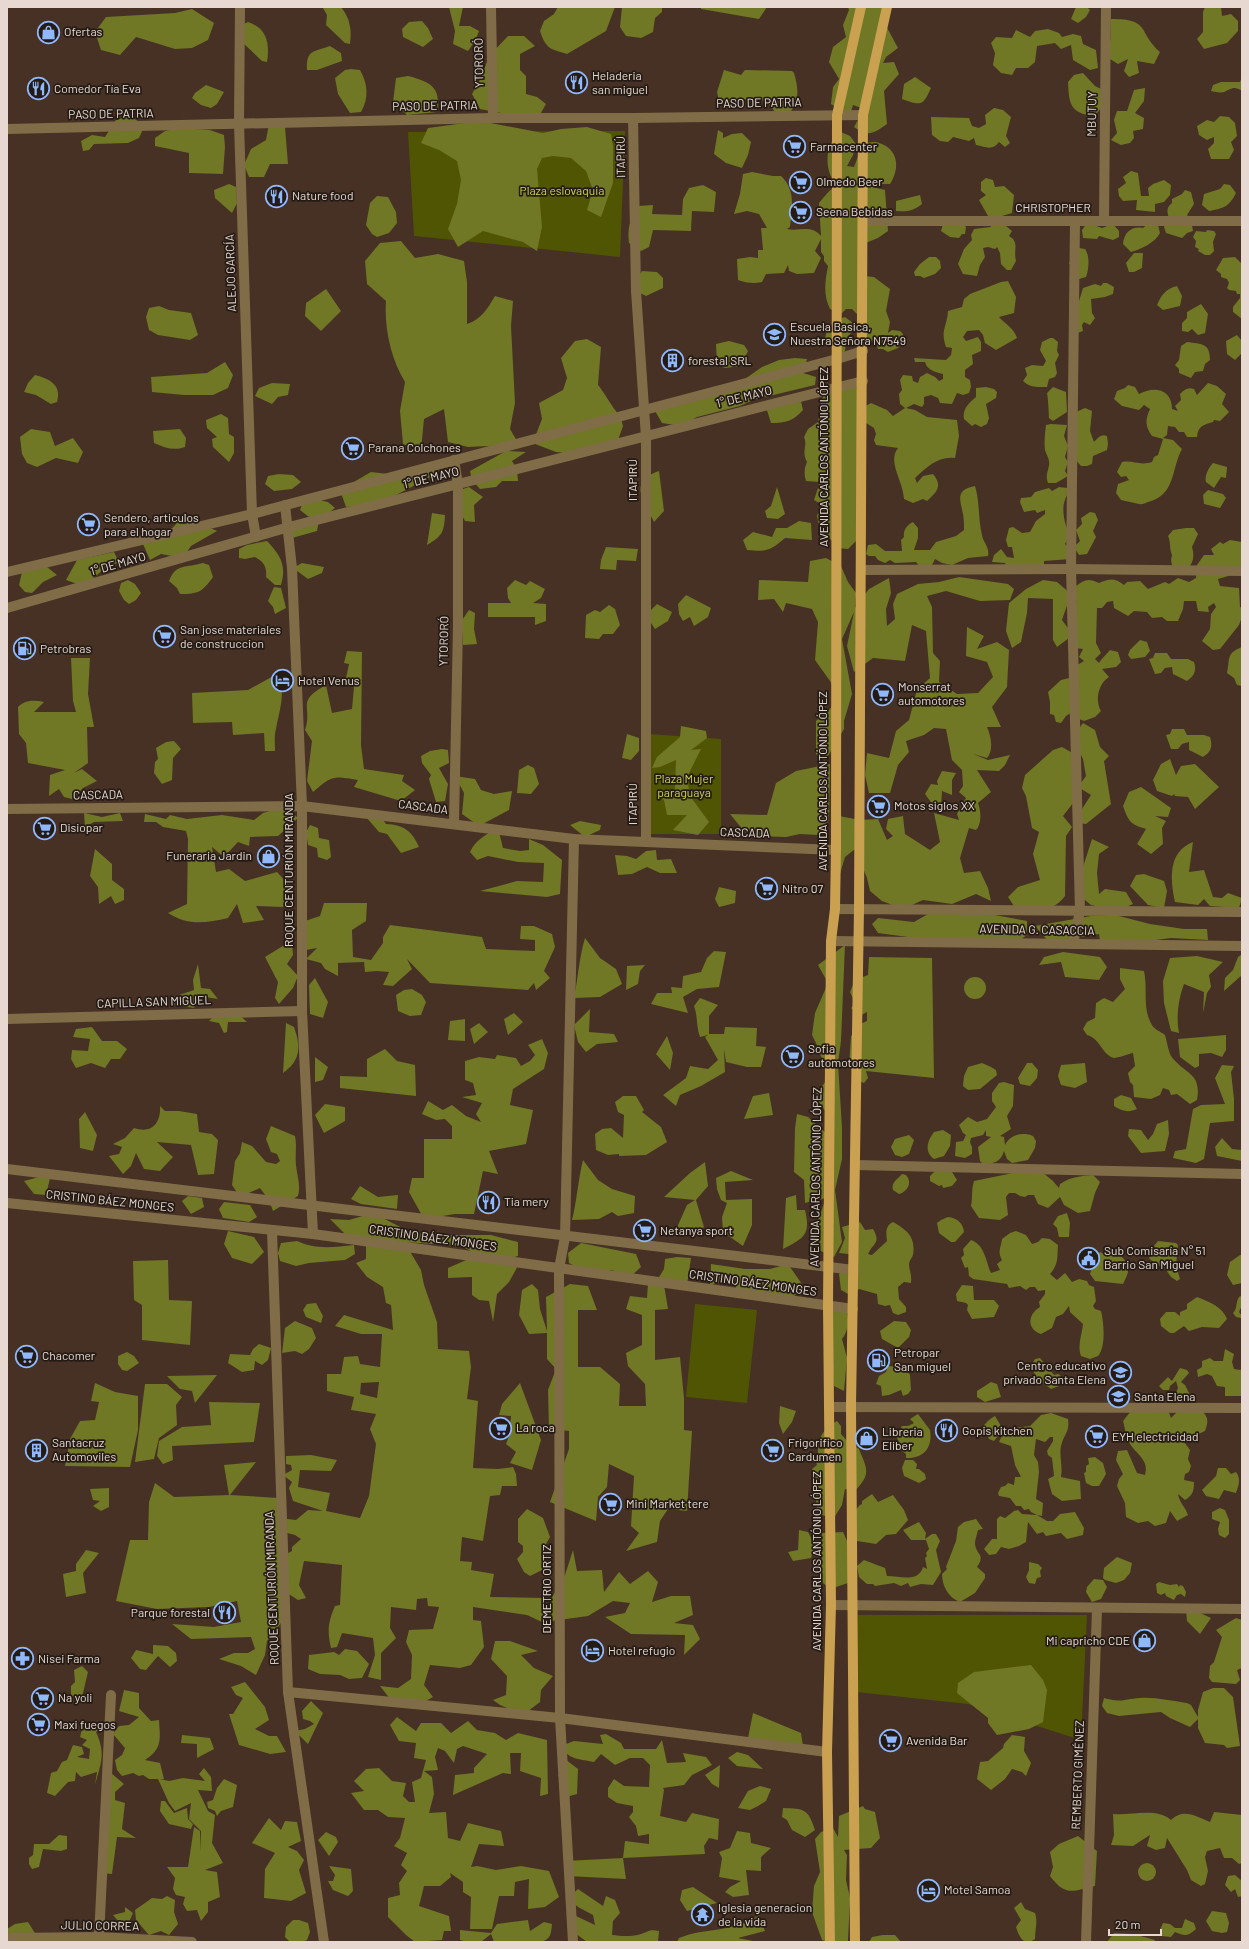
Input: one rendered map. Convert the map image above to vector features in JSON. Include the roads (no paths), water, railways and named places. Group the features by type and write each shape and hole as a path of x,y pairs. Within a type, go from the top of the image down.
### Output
{"main road":[{"name":"AVENIDA CARLOS ANTÓNIO LÓPEZ","path":"830,1942 827,1752 831,1605 828,1268 831,941 835,909 836,850 837,115 861,7"},
{"path":"855,1942 851,1406 859,940 863,381 863,115 887,7"}],"street":[{"name":"ALEJO GARCÍA","path":"240,7 239,124 252,514 256,537"},
{"name":"YTORORÓ","path":"491,7 493,118"},
{"name":"MBUTUY","path":"1104,221 1106,7"},
{"name":"PASO DE PATRIA","path":"7,129 493,118 863,115"},
{"name":"ITAPIRÚ","path":"633,118 636,291 646,437 646,842"},
{"path":"1072,944 1080,911 1071,568 1075,220"},
{"name":"CHRISTOPHER","path":"863,221 1242,221"},
{"name":"1° DE MAYO","path":"7,572 252,514 837,359 863,350"},
{"name":"1° DE MAYO","path":"7,608 289,528 863,381"},
{"name":"YTORORÓ","path":"454,460 458,484 458,626 454,824"},
{"name":"ROQUE CENTURIÓN MIRANDA","path":"285,505 289,528 302,806 302,1011 313,1234"},
{"path":"862,570 1071,568 1242,571"},
{"name":"CASCADA","path":"7,809 302,806 574,839 836,850"},
{"name":"DEMETRIO ORTIZ","path":"573,1942 560,1718 559,1269 565,1237 574,839"},
{"name":"AVENIDA G. CASACCIA","path":"835,909 1242,912"},
{"name":"AVENIDA G. CASACCIA","path":"831,941 859,940 1242,946"},
{"name":"CAPILLA SAN MIGUEL","path":"7,1019 302,1011"},
{"path":"855,1166 1242,1174"},
{"name":"CRISTINO BÁEZ MONGES","path":"7,1169 565,1237 854,1270"},
{"name":"CRISTINO BÁEZ MONGES","path":"7,1203 313,1234 853,1309"},
{"name":"ROQUE CENTURIÓN MIRANDA","path":"272,1231 288,1692 324,1942"},
{"path":"829,1406 1242,1408"},
{"path":"831,1605 1242,1609"},
{"name":"REMBERTO GIMÉNEZ","path":"1086,1942 1097,1608"},
{"path":"288,1692 560,1718 827,1752"},
{"path":"99,1938 111,1695"},
{"name":"JULIO CORREA","path":"7,1938 99,1938 192,1942"}],"place":[{"name":"Ofertas","path":"48,32"},
{"name":"Heladeria san miguel","path":"576,83"},
{"name":"Comedor Tía Eva","path":"39,89"},
{"name":"Farmacenter","path":"795,147"},
{"name":"Olmedo Beer","path":"801,182"},
{"name":"Nature food","path":"276,196"},
{"name":"Seena Bebidas","path":"800,212"},
{"name":"Escuela Basica, Nuestra Señora N7549","path":"775,334"},
{"name":"forestal SRL","path":"672,361"},
{"name":"Parana Colchones","path":"352,448"},
{"name":"Sendero, articulos para el hogar","path":"88,525"},
{"name":"San jose materiales de construccion","path":"164,637"},
{"name":"Petrobras","path":"25,649"},
{"name":"Hotel Venus","path":"282,681"},
{"name":"Monserrat automotores","path":"883,694"},
{"name":"Motos siglos XX","path":"879,806"},
{"name":"Disiopar","path":"45,828"},
{"name":"Funeraria Jardin","path":"268,856"},
{"name":"Nitro 07","path":"766,889"},
{"name":"Sofia automotores","path":"793,1056"},
{"name":"Tia mery","path":"488,1202"},
{"name":"Netanya sport","path":"644,1231"},
{"name":"Sub Comisaría N° 51 Barrio San Miguel","path":"1089,1258"},
{"name":"Chacomer","path":"26,1356"},
{"name":"Petropar San miguel","path":"878,1360"},
{"name":"Centro educativo privado Santa Elena","path":"1121,1373"},
{"name":"Santa Elena","path":"1118,1397"},
{"name":"La roca","path":"501,1428"},
{"name":"Gopis kitchen","path":"947,1431"},
{"name":"EYH electricidad","path":"1096,1437"},
{"name":"Libreria Eliber","path":"867,1439"},
{"name":"Santacruz Automoviles","path":"36,1450"},
{"name":"Frigorifico Cardumen","path":"772,1450"},
{"name":"Mini Market tere","path":"610,1504"},
{"name":"Parque forestal","path":"225,1613"},
{"name":"Mi capricho CDE","path":"1145,1641"},
{"name":"Hotel refugio","path":"592,1651"},
{"name":"Nisei Farma","path":"23,1659"},
{"name":"Na yoli","path":"43,1698"},
{"name":"Maxi fuegos","path":"39,1725"},
{"name":"Avenida Bar","path":"891,1741"},
{"name":"Motel Samoa","path":"929,1890"},
{"name":"Iglesia generacion de la vida","path":"702,1915"}],"park label":[{"name":"Plaza eslovaquia","path":"562,191"},
{"name":"Plaza Mujer paraguaya","path":"684,786"}]}
